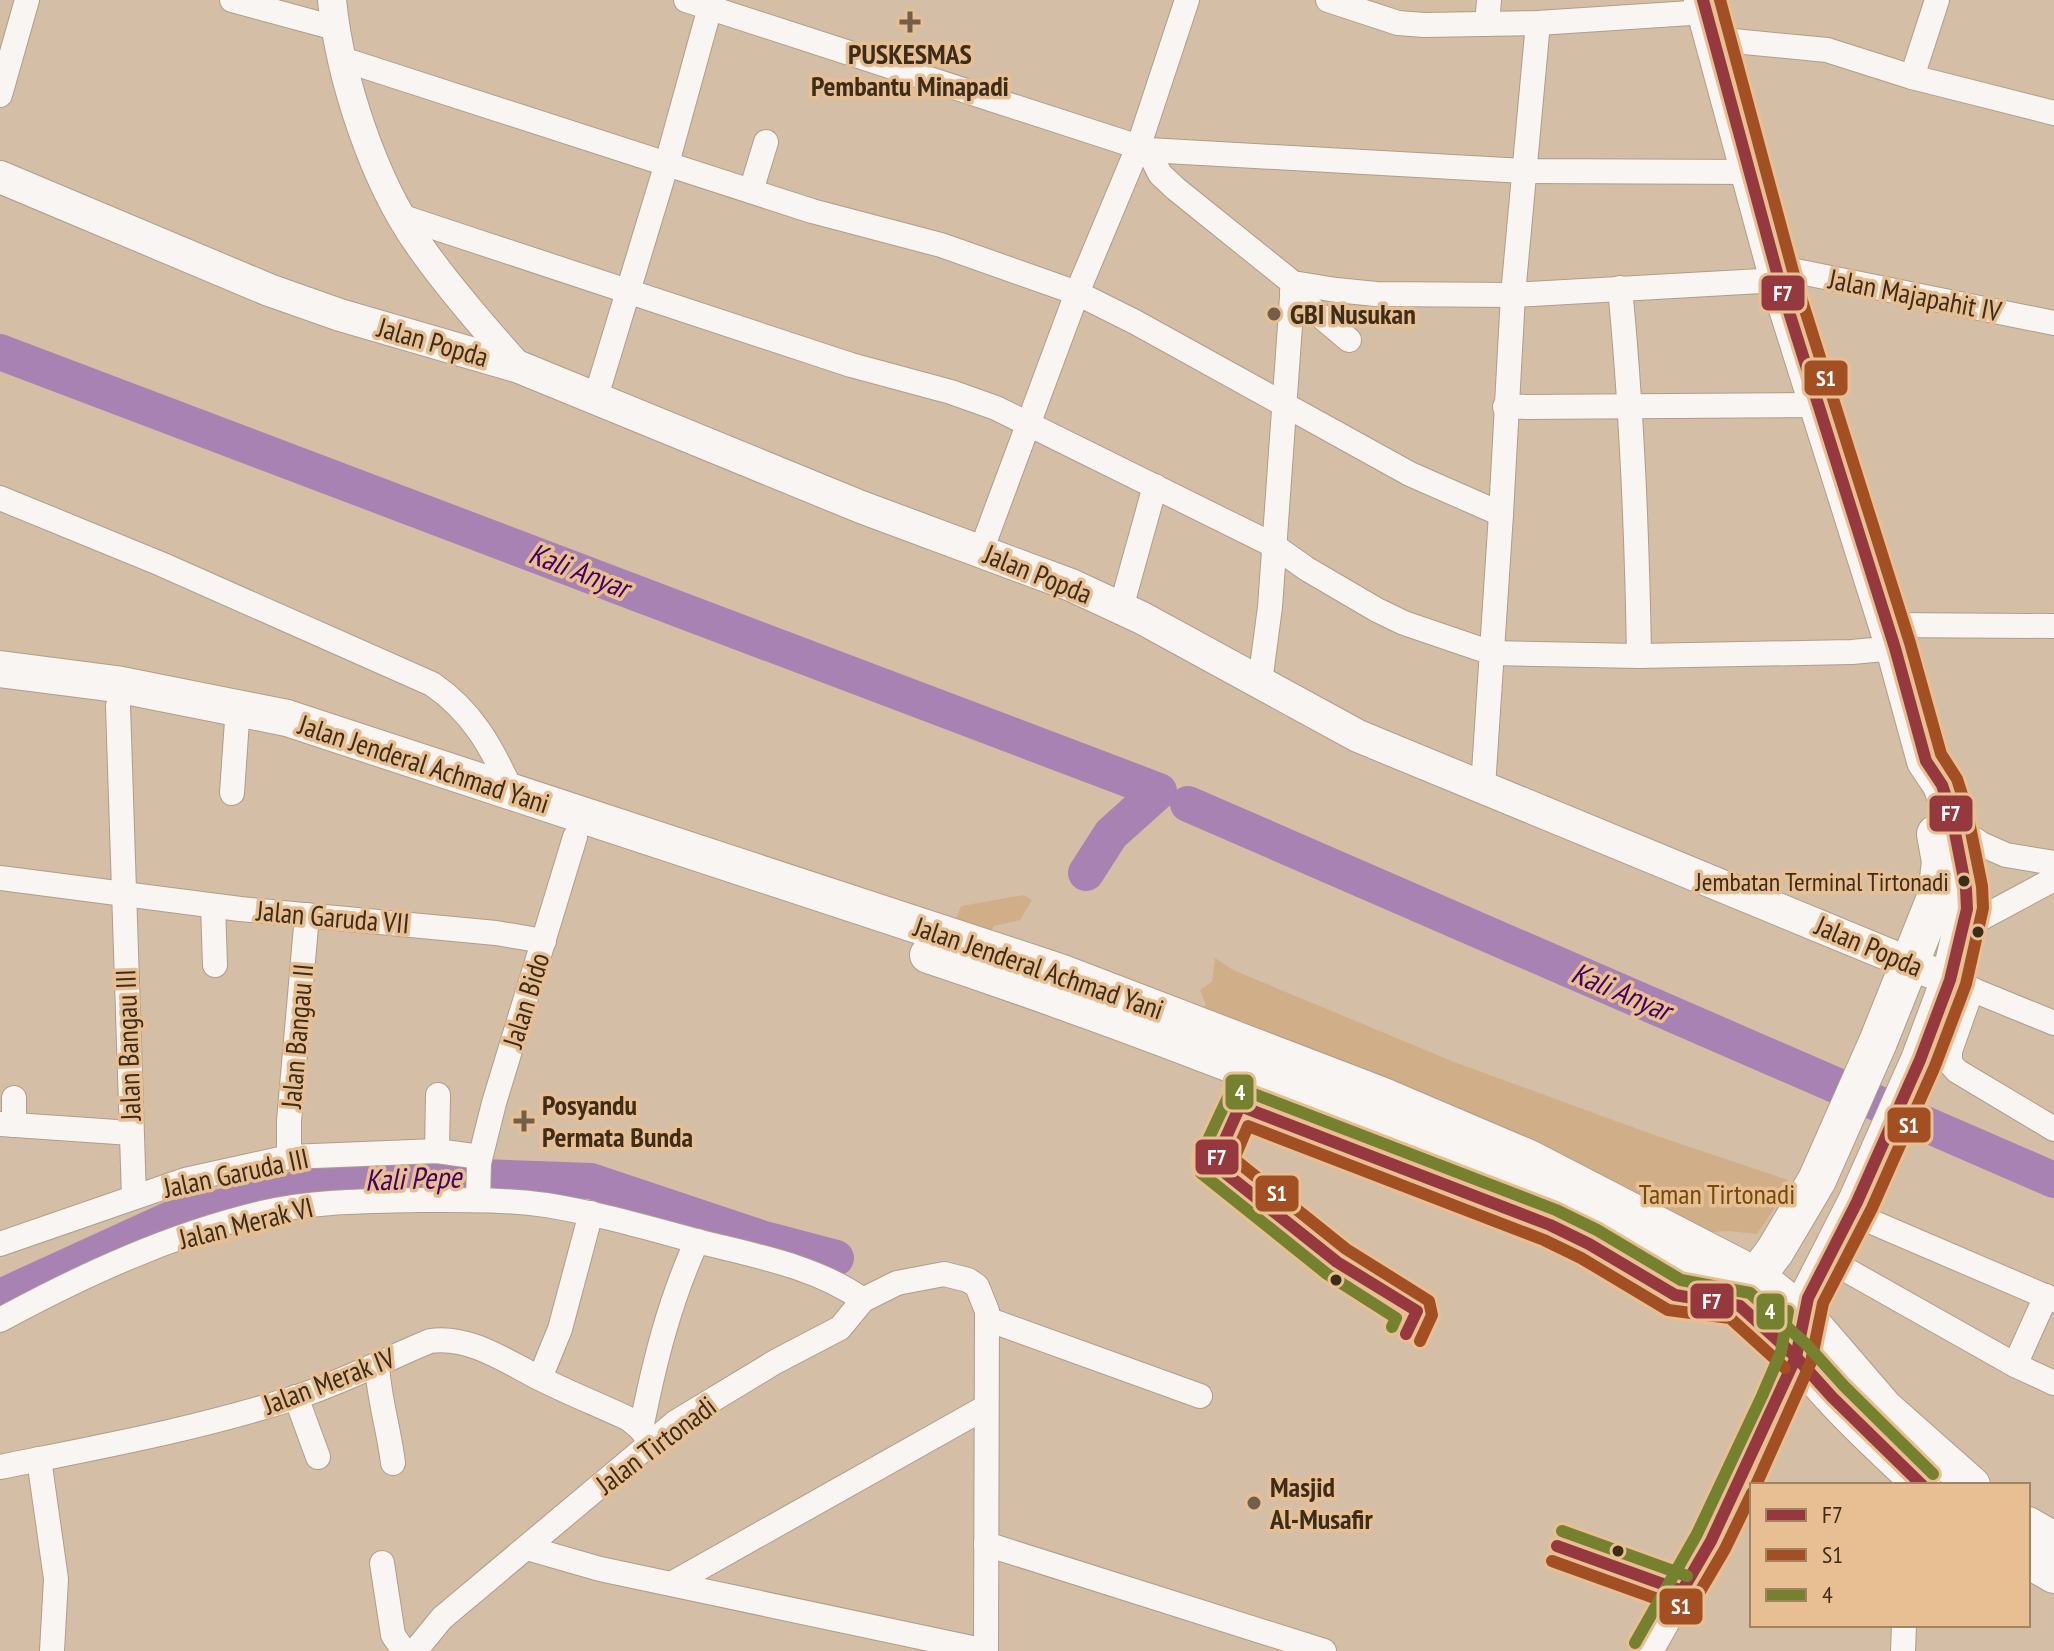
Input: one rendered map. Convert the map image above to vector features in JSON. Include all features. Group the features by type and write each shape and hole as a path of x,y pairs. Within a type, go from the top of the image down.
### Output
{"highway":[{"path":"1707,17 1777,274 1891,637 1926,761 1924,785 1943,822 1966,889 1961,985 1920,1060 1854,1208 1808,1298 1796,1357"},
{"path":"1747,1289 1786,1234 1817,1180 1878,1042 1925,927 1941,878 1943,822"}],"main road":[{"name":"Jalan Popda","path":"0,177 269,290 340,315 519,367 861,507 1071,585 1121,608 1358,736 1961,985"},
{"name":"Jalan Jenderal Achmad Yani","path":"0,669 116,684 237,718 285,741 575,837 800,900 987,961 1051,996 1328,1101 1503,1175 1640,1242 1804,1314 1844,1385 1920,1483"},
{"name":"Jalan Jenderal Achmad Yani","path":"0,690 237,718 287,718 512,792 800,900"},
{"name":"Jalan Jenderal Achmad Yani","path":"1747,1289 1754,1316 1796,1357 1885,1408 1970,1483"},
{"path":"2030,1526 2054,1540"},
{"path":"2030,1561 2054,1575"}],"street":[{"path":"0,95 27,0"},
{"path":"232,0 334,14 342,59 382,177 417,243 519,367"},
{"path":"686,0 711,4 1143,147 1524,171 1751,172"},
{"path":"981,551 1077,293 1143,147 1187,0"},
{"path":"1328,0 1410,25 1488,12 1538,23 1707,17 1912,77 2054,113"},
{"path":"1912,77 1937,0"},
{"path":"595,400 667,163 711,4"},
{"path":"1483,787 1513,295 1538,23"},
{"path":"342,59 812,211 941,245 1077,293 1410,474 1501,514"},
{"path":"751,191 766,142"},
{"path":"1143,147 1160,174 1176,189 1349,340"},
{"path":"403,217 851,365 951,392 996,408 1273,545 1377,610 1404,623 1492,653 1639,656 1852,652 1891,637 2054,626"},
{"name":"Jalan Majapahit IV","path":"1292,288 1376,294 1513,295 1777,274 2054,323"},
{"path":"1260,682 1266,647 1292,288"},
{"path":"1620,288 1632,407 1639,656"},
{"path":"1505,407 1818,405"},
{"path":"1121,608 1155,486"},
{"path":"0,498 161,564 432,684 451,697 490,745 512,792"},
{"name":"Jalan Bangau III","path":"118,706 134,1197"},
{"path":"232,793 237,718"},
{"path":"1943,822 2006,855 2054,863"},
{"name":"Jalan Bido","path":"478,1176 494,1103 575,837"},
{"name":"Jalan Garuda VII","path":"0,878 213,906 496,933 544,941"},
{"path":"1925,927 1963,928 2054,879"},
{"path":"213,906 215,965"},
{"name":"Jalan Bangau II","path":"289,1157 289,1121 307,915"},
{"path":"1961,985 1950,1063 1957,1071 2054,1129"},
{"name":"Jalan Popda","path":"1961,985 2054,1023"},
{"path":"437,1151 438,1095"},
{"path":"14,1098 7,1124 131,1133"},
{"name":"Jalan Garuda III","path":"0,1244 185,1180 289,1157 437,1151 478,1176"},
{"name":"Jalan Merak VI","path":"0,1320 45,1295 184,1235 265,1213 478,1176 543,1205 591,1213 825,1276 863,1300"},
{"path":"1854,1208 2050,1298 2015,1365"},
{"path":"540,1378 560,1329 591,1213"},
{"path":"646,1436 665,1323 678,1281 697,1241"},
{"path":"1827,1259 2015,1365 2054,1383"},
{"name":"Jalan Tirtonadi","path":"415,1651 442,1618 527,1548 646,1436 840,1328 863,1300 897,1283 944,1274 968,1280 977,1286 987,1319"},
{"path":"527,1548 600,1569 986,1651 987,1319 1200,1396"},
{"name":"Jalan Merak IV","path":"0,1467 197,1425 296,1397 430,1341 444,1339 485,1352 629,1419 646,1436"},
{"path":"1649,1651 1725,1513 1796,1357"},
{"path":"377,1365 382,1411 387,1423 393,1463"},
{"path":"296,1397 318,1457"},
{"path":"673,1583 986,1407"},
{"path":"39,1459 56,1579 52,1651"},
{"path":"986,1544 1324,1651"},
{"path":"382,1563 393,1635 404,1651"},
{"path":"1903,1651 1904,1627"}],"green space":[{"path":"1024,895 1032,900 1020,920 994,926 987,938 953,927 961,906"},
{"name":"Taman Tirtonadi","path":"1215,958 1233,970 1454,1062 1788,1180 1784,1194 1757,1234 1712,1232 1195,1015 1206,1005 1200,990 1212,982"}],"waterway":[{"name":"Kali Anyar","path":"0,352 1159,791 1111,834 1086,873"},
{"name":"Kali Anyar","path":"1188,804 2054,1180"},
{"name":"Kali Pepe","path":"0,1297 171,1219 321,1183 452,1176 591,1181 764,1239 836,1258"}],"transit line":[{"name":"F7","path":"1557,1546 1682,1591 1711,1541 1796,1357 1808,1298 1857,1202 1920,1060 1950,980 1967,909 1951,812 1942,785 1926,761 1895,648 1779,280 1703,0"},
{"name":"S1","path":"1720,0 1794,275 1910,643 1941,754 1957,779 1966,807 1982,886 1983,908 1966,984 1935,1066 1872,1208 1823,1303 1811,1362 1757,1483"},
{"name":"4","path":"1392,1327 1396,1318 1327,1274 1201,1173 1199,1159 1230,1093 1246,1091 1556,1210 1597,1230 1681,1280 1750,1293 1807,1345 1933,1474"},
{"name":"F7","path":"1406,1334 1417,1311 1337,1262 1214,1164 1240,1106 1550,1225 1589,1244 1675,1295 1740,1306 1796,1357 1920,1483"},
{"name":"S1","path":"1420,1341 1432,1315 1429,1301 1346,1249 1234,1159 1248,1126 1544,1240 1581,1258 1668,1310 1730,1318 1785,1368"},
{"name":"4","path":"1635,1643 1697,1534 1762,1396 1781,1352 1788,1311"},
{"name":"S1","path":"1552,1561 1686,1607 1695,1600 1725,1549 1750,1497"},
{"name":"4","path":"1562,1531 1687,1576"}],"place":[{"name":"PUSKESMAS Pembantu Minapadi","path":"910,22"},
{"name":"GBI Nusukan","path":"1274,314"},
{"name":"Jembatan Terminal Tirtonadi","path":"1964,881"},
{"name":"Posyandu Permata Bunda","path":"524,1121"},
{"name":"Masjid Al-Musafir","path":"1254,1503"}]}
